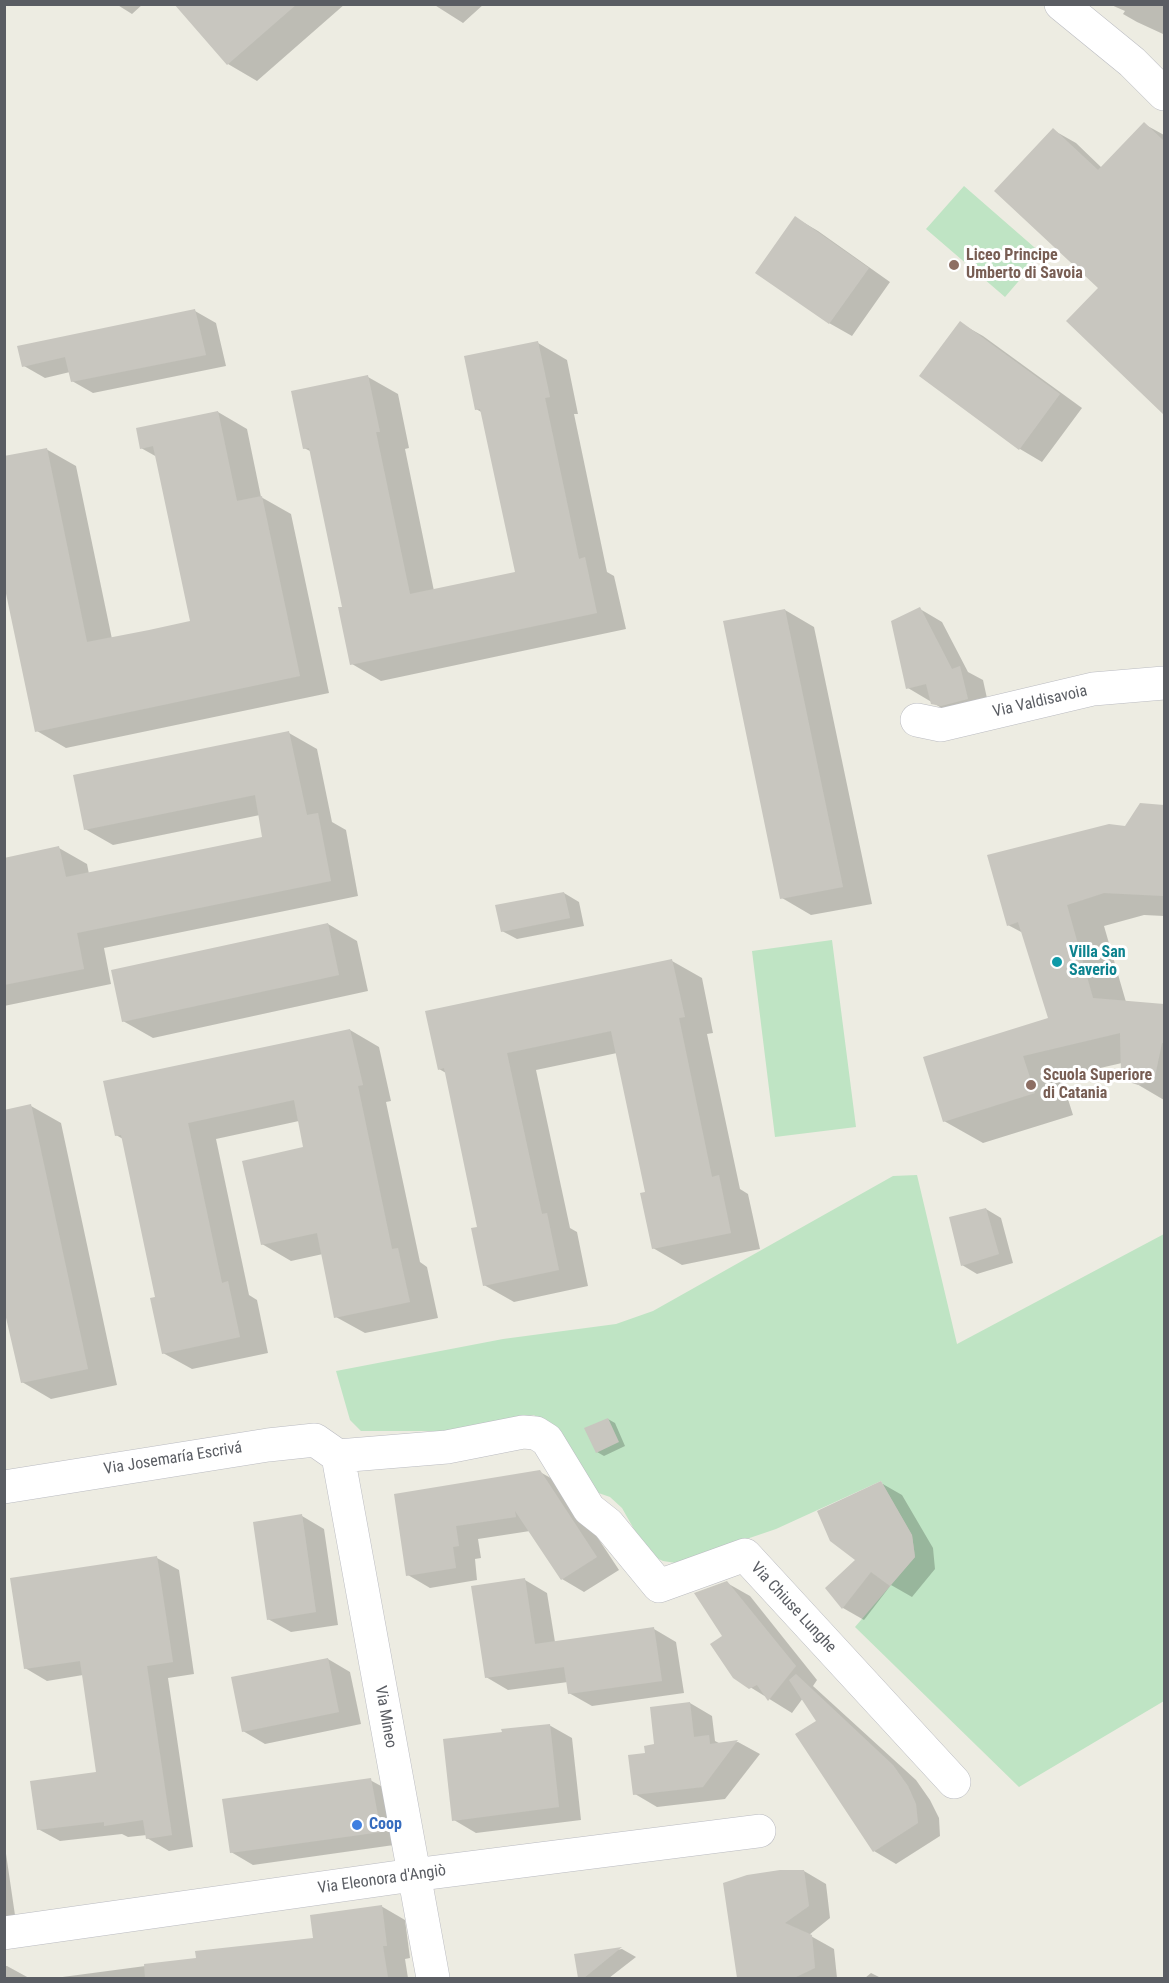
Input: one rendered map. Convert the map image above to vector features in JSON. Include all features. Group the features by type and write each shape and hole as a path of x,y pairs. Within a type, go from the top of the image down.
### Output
{"street":[{"path":"1061,4 1132,62 1164,94"},
{"name":"Via Valdisavoia","path":"916,720 941,725 1093,689 1164,682"},
{"name":"Via Chiuse Lunghe","path":"338,1456 447,1447 523,1432 536,1433 547,1440 589,1509 608,1524 659,1586 745,1555 954,1782"},
{"name":"Via Josemaría Escrivá","path":"4,1487 268,1444 315,1440 338,1456"},
{"name":"Via Mineo","path":"338,1456 433,1978"},
{"name":"Via Eleonora d'Angiò","path":"4,1933 413,1875 759,1831"}],"green space":[{"path":"964,186 1042,254 1005,297 926,229"},
{"path":"832,940 856,1127 775,1137 752,951"},
{"path":"917,1175 957,1344 1164,1234 1164,1701 1019,1787 855,1627 915,1557 912,1535 881,1481 776,1529 676,1563 663,1561 648,1554 622,1508 610,1497 587,1489 559,1435 534,1415 447,1431 361,1431 350,1420 336,1371 503,1339 616,1324 653,1311 893,1176"}],"building":[{"path":"174,4 297,4 227,65"},
{"path":"1144,122 1164,141 1164,415 1066,321 1098,288 994,191 1053,128 1098,170"},
{"path":"795,216 869,268 829,324 755,273"},
{"path":"195,309 206,355 71,382 65,357 22,367 17,346"},
{"path":"960,321 1060,394 1019,450 919,376"},
{"path":"538,341 550,397 545,398 579,559 585,557 597,613 350,665 338,607 342,607 309,448 303,449 291,391 368,375 380,432 376,432 410,594 515,572 480,409 475,410 464,356"},
{"path":"218,411 237,501 262,496 300,676 35,732 4,584 4,456 47,448 87,642 149,630 190,621 153,446 140,449 136,428"},
{"path":"920,607 952,669 960,666 968,699 941,706 931,704 926,684 906,689 891,621"},
{"path":"785,609 843,887 780,899 723,621"},
{"path":"289,731 307,815 318,813 331,881 77,933 84,969 4,985 4,858 59,846 66,877 262,837 255,795 84,830 73,775"},
{"name":"Villa San Saverio","path":"1140,803 1164,805 1164,896 1104,893 1067,905 1093,998 1164,1004 1164,1043 1162,1043 1155,1076 1149,1082 1138,1085 1129,1082 1121,1074 1120,1033 1023,1056 1035,1093 943,1122 923,1057 1048,1018 1018,922 1007,926 987,855 1109,824 1125,826"},
{"path":"564,892 570,918 501,932 495,905"},
{"path":"328,923 339,975 122,1022 111,970"},
{"path":"672,959 685,1017 679,1018 712,1177 719,1175 731,1233 652,1249 640,1193 645,1192 611,1031 507,1053 542,1214 547,1213 559,1270 483,1286 471,1228 477,1227 444,1068 438,1070 425,1011"},
{"path":"350,1029 363,1085 358,1086 392,1249 398,1248 410,1302 334,1318 317,1233 261,1245 242,1161 303,1147 294,1100 188,1123 222,1283 228,1281 240,1337 162,1354 150,1298 155,1297 121,1135 115,1136 103,1081"},
{"path":"31,1104 88,1369 21,1383 4,1309 4,1110"},
{"path":"986,1208 999,1254 961,1266 949,1217"},
{"path":"608,1418 619,1442 596,1453 584,1428"},
{"path":"540,1470 597,1557 561,1580 515,1511 516,1517 456,1526 459,1546 453,1547 456,1568 406,1576 394,1494"},
{"path":"881,1481 912,1535 915,1557 890,1586 871,1572 842,1609 825,1588 855,1560 830,1541 817,1511"},
{"path":"302,1514 316,1612 267,1620 253,1522"},
{"path":"157,1556 173,1662 147,1666 172,1835 146,1839 143,1820 104,1826 104,1822 37,1830 30,1781 96,1772 80,1661 24,1669 10,1578"},
{"path":"525,1578 535,1644 654,1627 662,1681 568,1694 564,1667 485,1678 471,1586"},
{"path":"727,1581 796,1666 768,1701 757,1685 749,1689 733,1678 710,1644 722,1636 694,1593"},
{"path":"328,1658 339,1712 242,1732 231,1677"},
{"path":"796,1674 893,1765 908,1786 916,1804 918,1823 873,1852 795,1734 816,1721 789,1680"},
{"path":"690,1702 694,1737 709,1735 710,1744 738,1740 703,1787 633,1795 628,1755 645,1753 644,1746 654,1744 650,1707"},
{"path":"550,1724 559,1807 452,1821 443,1739 502,1732 501,1729"},
{"path":"371,1778 381,1832 230,1853 222,1799"},
{"path":"780,1870 804,1870 809,1906 785,1923 812,1935 815,1968 794,1978 737,1978 723,1883 747,1875"},
{"path":"382,1905 387,1946 383,1946 388,1978 145,1978 144,1964 196,1958 195,1951 313,1938 310,1915"},
{"path":"622,1947 584,1978 578,1978 574,1954"}],"place":[{"name":"Liceo Principe Umberto di Savoia","path":"954,265"},
{"name":"Villa San Saverio","path":"1057,962"},
{"name":"Scuola Superiore di Catania","path":"1031,1085"},
{"name":"Coop","path":"357,1825"}]}
